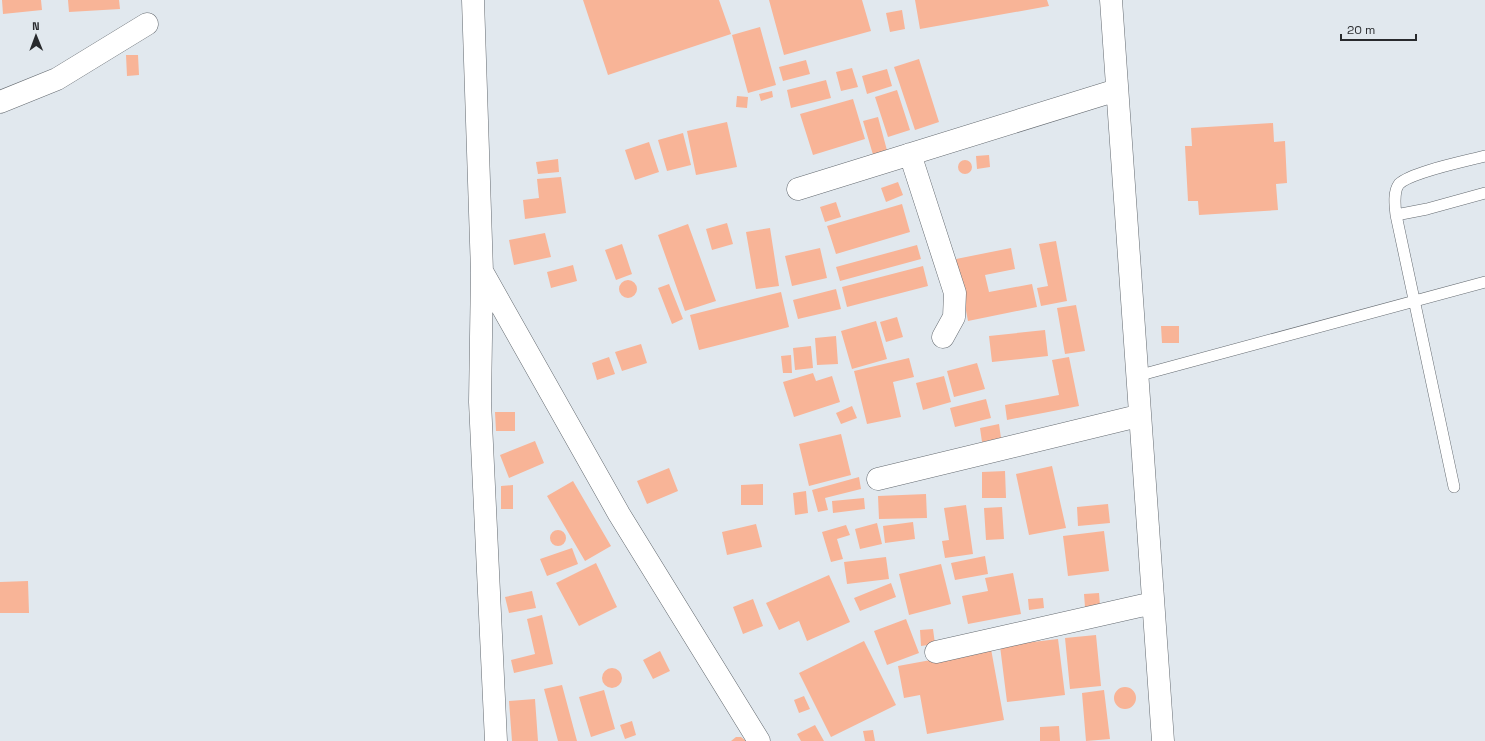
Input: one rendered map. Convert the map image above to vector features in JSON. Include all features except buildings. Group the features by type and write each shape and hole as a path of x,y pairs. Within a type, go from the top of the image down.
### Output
{"street":[{"path":"472,0 482,272 480,402 496,741"},
{"path":"1110,0 1137,376 1138,416 1163,741"},
{"path":"0,102 56,78 147,24"},
{"path":"798,189 1117,90"},
{"path":"910,154 955,293 954,317 943,337"},
{"path":"482,272 619,514 759,741"},
{"path":"878,480 1138,416"},
{"path":"936,652 1153,603"}],"lane":[{"path":"1454,487 1396,215 1395,194 1399,185 1412,176 1485,156"},
{"path":"1396,215 1427,210 1485,193"},
{"path":"1137,376 1485,282"}]}
